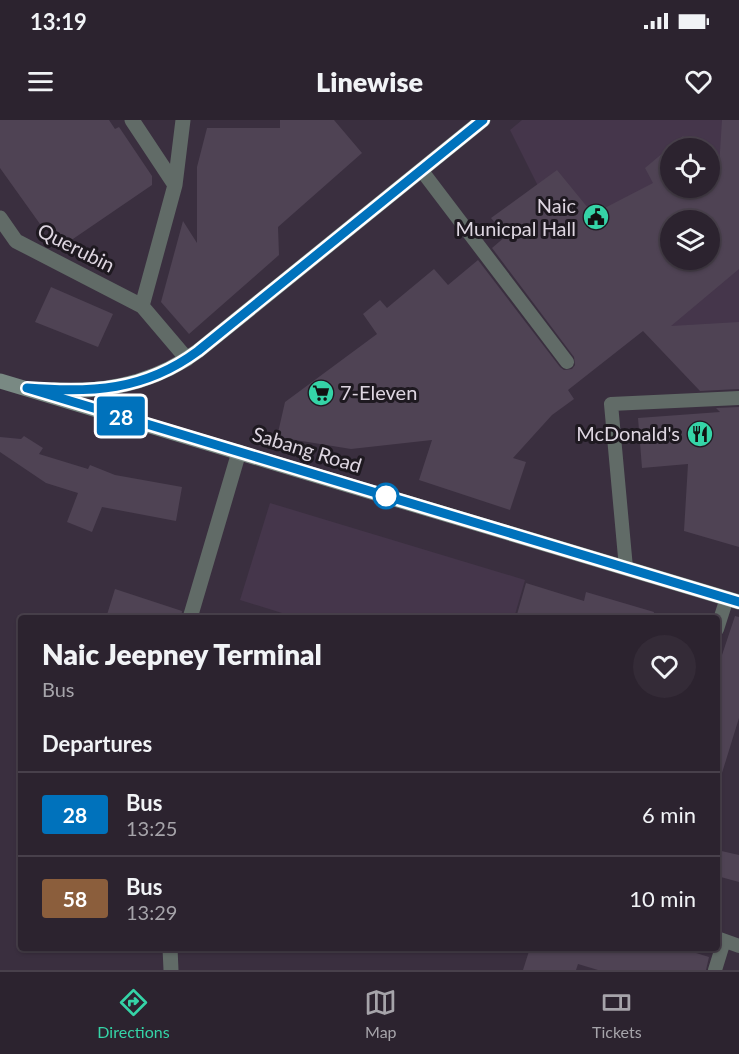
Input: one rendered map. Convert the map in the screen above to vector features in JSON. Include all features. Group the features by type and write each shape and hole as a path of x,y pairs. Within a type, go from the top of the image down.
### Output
{"main road":[{"path":"27,388 70,391 110,388 160,374 187,359 483,120"},
{"name":"Sabang Road","path":"0,381 733,600"}],"street":[{"path":"132,120 176,185"},
{"path":"183,120 176,185 142,306 187,359"},
{"name":"Querubin","path":"0,218 16,241 142,306"},
{"path":"191,615 239,452"},
{"path":"170,951 171,970"}],"lane":[{"path":"422,171 567,362"},
{"path":"626,568 611,404 739,398"},
{"path":"720,624 733,600"},
{"path":"721,940 739,946"},
{"path":"715,970 719,951"}],"shaded area":[{"path":"522,120 739,120 739,380 692,382 566,242 510,130"},
{"path":"270,503 525,580 515,615 288,615 240,600"}],"building":[{"path":"0,120 109,120 115,129 119,127 152,176 152,185 70,241 40,224 0,168"},
{"path":"280,120 334,120 362,153 278,227 279,255 189,334 161,302 183,221 197,243 197,167 207,128 280,128"},
{"path":"722,120 739,120 739,269 671,326 739,322 739,389 700,391 643,331 568,390 574,399 552,415 513,458 526,462 510,510 419,480 432,440 351,449 277,437 285,402 377,334 363,314 380,300 387,308 434,269 448,285 478,260 560,367 564,370 572,369 575,365 574,357 492,248 506,236 491,218 557,170 593,214 653,183 645,168 660,155 660,198 720,198"},
{"path":"51,287 113,314 98,347 35,322"},
{"path":"739,407 739,547 684,531 688,464 642,468 638,418 720,412 716,408"},
{"path":"24,436 43,448 39,454 88,469 90,465 115,475 182,487 176,521 102,507 92,532 67,522 78,493 46,483 0,452 0,437 21,439"},
{"path":"526,583 584,601 586,592 654,612 654,615 517,615"},
{"path":"115,589 182,611 181,615 107,615"},
{"path":"735,616 739,617 739,718 722,773 720,773 720,661"},
{"path":"720,851 739,855 739,882 720,877"},
{"path":"529,951 690,951 709,957 706,970 598,970 578,964 576,970 523,970"}],"bus line":[{"name":"28","path":"483,120 198,351 175,367 128,384 89,391 27,388 739,602"}],"place":[{"name":"Naic Municpal Hall","path":"596,217"},
{"name":"7-Eleven","path":"321,393"},
{"name":"McDonald's","path":"700,434"}]}
